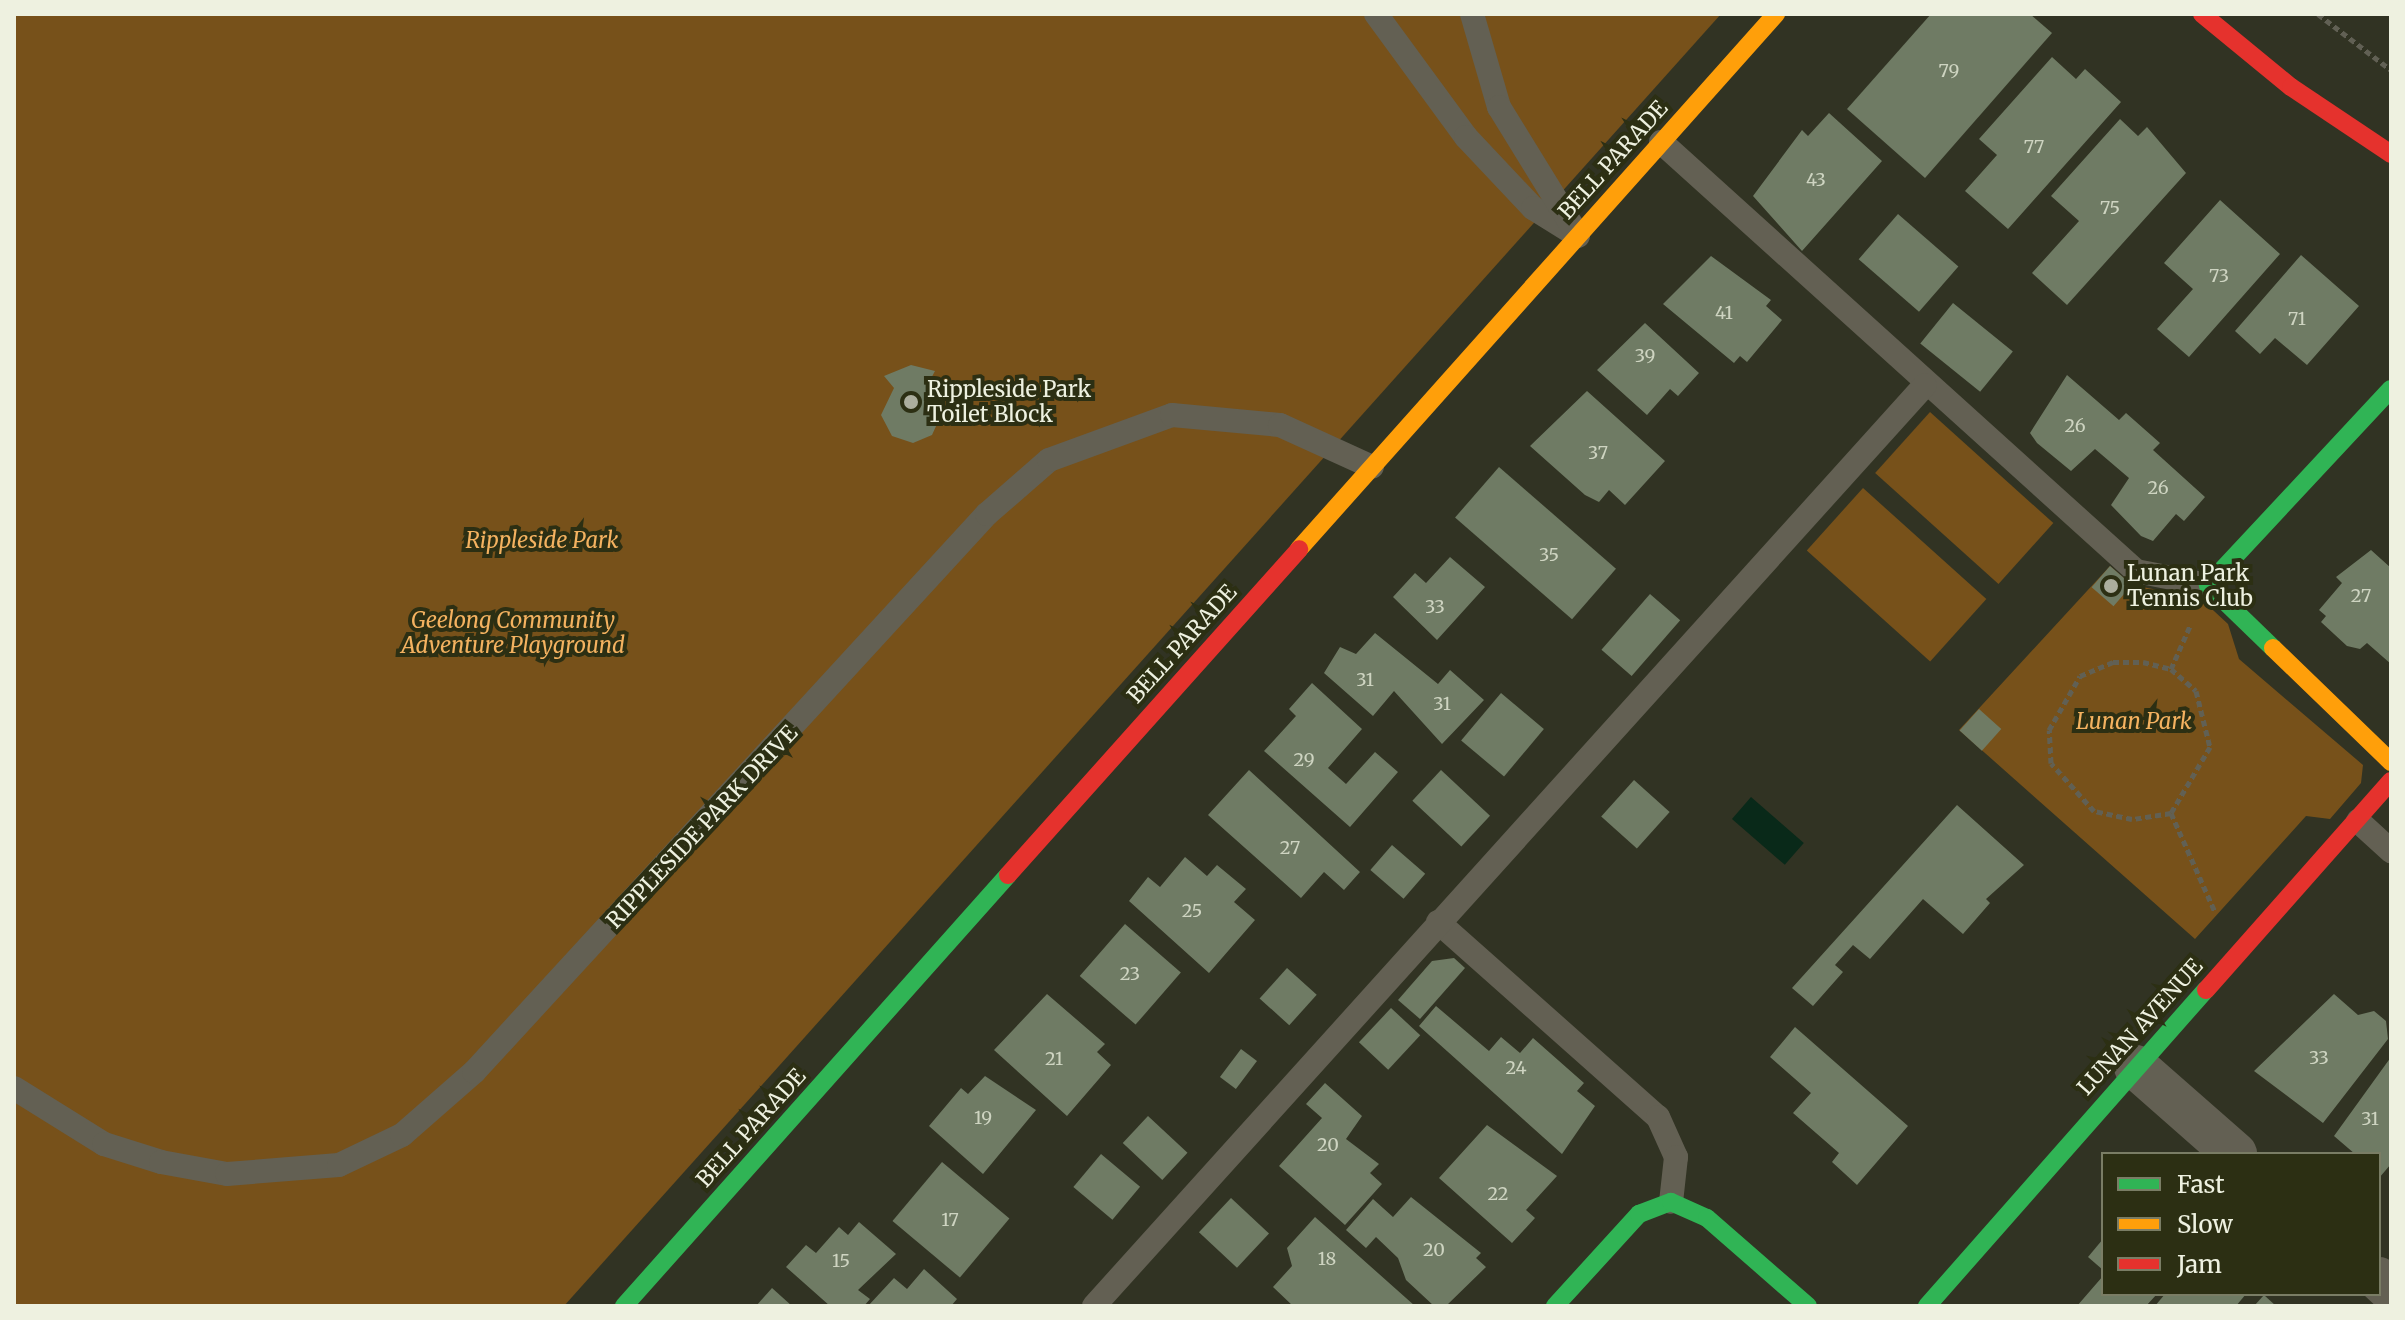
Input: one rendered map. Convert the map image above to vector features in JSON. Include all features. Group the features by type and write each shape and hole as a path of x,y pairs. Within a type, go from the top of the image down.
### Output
{"street":[{"name":"BELL PARADE","path":"624,1306 1776,14"},
{"path":"2202,14 2291,87 2391,154"},
{"path":"2391,389 2208,585 2391,762"},
{"name":"LUNAN AVENUE","path":"1927,1306 2391,781"},
{"path":"2136,1067 2233,1152"},
{"path":"1555,1306 1639,1214 1671,1202 1707,1218 1808,1306"}],"lane":[{"path":"1376,14 1466,137 1533,208 1578,236"},
{"path":"1472,14 1499,107 1578,236"},
{"path":"1661,142 1925,385 2136,571 2208,585"},
{"path":"1094,1306 1925,385"},
{"name":"RIPPLESIDE PARK DRIVE","path":"14,1088 104,1144 161,1162 227,1174 339,1165 402,1135 474,1072 987,514 1049,460 1172,415 1280,425 1372,467"},
{"path":"2358,821 2391,851"},
{"path":"1438,922 1658,1117 1676,1157 1671,1202"}],"path":[{"path":"2318,14 2391,70"},
{"path":"2113,662 2143,662 2171,669 2196,691 2210,747 2171,813 2132,819 2094,811 2051,763 2049,730 2080,676 2113,662"},
{"path":"2171,813 2235,957"}],"green space":[{"name":"Rippleside Park","path":"14,14 1721,14 564,1306 14,1306"},
{"path":"1930,412 2053,523 1998,584 1875,473"},
{"path":"1863,488 1986,599 1930,661 1807,550"},
{"name":"Lunan Park","path":"2110,566 2132,585 2200,598 2228,624 2239,659 2363,765 2361,783 2330,819 2306,816 2195,939 1959,730"}],"shaded area":[{"path":"1751,797 1804,843 1785,865 1732,819"}],"building":[{"path":"1931,14 2030,14 2052,33 1925,178 1847,109"},
{"path":"2052,57 2076,79 2085,69 2121,102 2008,229 1965,191 1997,155 1979,139"},
{"path":"1829,113 1882,161 1802,251 1753,196 1802,130 1808,136"},
{"path":"2120,119 2138,136 2147,127 2186,173 2067,305 2032,273 2079,221 2051,196"},
{"path":"2220,200 2280,254 2189,357 2157,329 2193,289 2164,263"},
{"path":"1898,214 1958,266 1919,312 1859,259"},
{"path":"2301,255 2359,306 2307,365 2275,338 2260,354 2235,331"},
{"path":"1711,256 1771,300 1766,306 1782,320 1747,362 1740,356 1734,363 1663,304"},
{"path":"1953,303 2013,351 1980,392 1920,343"},
{"path":"1645,323 1699,373 1678,396 1670,389 1647,415 1597,370"},
{"name":"Rippleside Park Toilet Block","path":"911,365 935,371 927,386 942,413 932,435 913,443 892,436 881,415 894,388 884,376"},
{"path":"2067,375 2119,420 2126,413 2160,443 2153,450 2205,497 2184,521 2176,514 2153,541 2141,536 2111,505 2129,478 2095,449 2071,471 2037,443 2030,433"},
{"path":"1587,391 1665,461 1625,505 1609,490 1599,502 1585,495 1530,446"},
{"path":"1499,467 1616,569 1572,619 1455,518"},
{"path":"2371,550 2391,568 2391,664 2367,643 2360,649 2347,646 2321,622 2326,616 2319,610 2342,583 2336,577"},
{"path":"1450,557 1485,587 1437,640 1393,597 1415,573 1426,583"},
{"name":"Lunan Park Tennis Club","path":"2110,566 2132,585 2114,606 2092,587"},
{"path":"1650,594 1680,620 1632,676 1601,650"},
{"path":"1375,633 1438,684 1450,670 1484,700 1442,744 1394,691 1373,716 1324,673 1340,647 1356,654"},
{"path":"1312,683 1362,729 1328,768 1346,784 1375,752 1398,772 1350,827 1264,751 1296,716 1289,709"},
{"path":"1501,693 1544,729 1504,776 1461,740"},
{"path":"1979,709 2001,729 1982,751 1960,731"},
{"path":"1249,770 1360,872 1344,890 1324,872 1301,898 1208,815"},
{"path":"1441,770 1490,816 1461,846 1412,801"},
{"path":"1634,780 1670,812 1637,849 1601,816"},
{"path":"1957,805 2024,865 1986,899 1990,903 1963,934 1923,899 1870,959 1853,945 1835,965 1843,972 1813,1006 1792,988"},
{"path":"1392,845 1425,874 1404,899 1370,870"},
{"path":"1185,857 1207,876 1217,865 1246,889 1234,902 1255,920 1209,973 1129,901 1148,877 1160,887"},
{"path":"1125,924 1181,973 1136,1025 1080,976"},
{"path":"1454,958 1465,968 1420,1019 1398,1000 1432,961"},
{"path":"1287,968 1317,995 1289,1025 1260,998"},
{"path":"1047,994 1105,1044 1097,1052 1111,1065 1067,1116 994,1050"},
{"path":"2334,994 2358,1015 2374,1011 2386,1021 2388,1039 2323,1123 2254,1071"},
{"path":"1436,1006 1489,1051 1501,1037 1520,1053 1533,1038 1584,1083 1577,1091 1595,1106 1562,1154 1419,1026"},
{"path":"1391,1008 1420,1035 1388,1070 1359,1042"},
{"path":"1795,1027 1908,1126 1857,1185 1832,1162 1839,1153 1793,1113 1811,1093 1770,1057"},
{"path":"1241,1049 1257,1061 1236,1089 1220,1077"},
{"path":"2391,1057 2391,1164 2381,1176 2381,1152 2353,1152 2334,1136"},
{"path":"985,1076 1036,1110 983,1174 929,1126 961,1088 968,1094"},
{"path":"1325,1083 1362,1116 1346,1139 1379,1164 1370,1173 1382,1184 1345,1225 1279,1166 1322,1118 1306,1104"},
{"path":"1148,1116 1187,1153 1162,1180 1123,1143"},
{"path":"1487,1125 1557,1176 1526,1210 1535,1218 1512,1243 1439,1178"},
{"path":"1101,1154 1140,1187 1112,1220 1073,1187"},
{"path":"942,1162 1009,1219 960,1278 893,1221"},
{"path":"1411,1197 1481,1253 1476,1258 1486,1267 1446,1306 1434,1306 1406,1280 1398,1258 1376,1237 1366,1248 1346,1230 1373,1199 1393,1217"},
{"path":"1231,1198 1269,1233 1237,1268 1199,1232"},
{"path":"1315,1217 1415,1306 1293,1306 1273,1287 1292,1266 1287,1248"},
{"path":"859,1222 896,1254 858,1290 870,1299 864,1306 830,1306 786,1267 806,1245 816,1253 839,1227 848,1235"},
{"path":"2101,1241 2101,1268 2088,1257"},
{"path":"924,1269 957,1299 951,1306 868,1306 894,1278 907,1289"},
{"path":"2101,1278 2101,1296 2155,1296 2146,1306 2077,1306"},
{"path":"772,1288 792,1306 756,1306"},
{"path":"2163,1296 2244,1296 2236,1306 2155,1306"},
{"path":"2265,1296 2276,1306 2254,1306"}],"traffic: fast":[{"path":"2273,648 2208,585 2391,389"},
{"path":"624,1306 1008,875"},
{"path":"1927,1306 2206,990"},
{"path":"1555,1306 1639,1214 1671,1202 1707,1218 1808,1306"}],"traffic: slow":[{"path":"1299,549 1776,14"},
{"path":"2273,648 2391,762"}],"traffic: jam":[{"path":"2202,14 2291,87 2391,154"},
{"path":"1008,875 1299,549"},
{"path":"2206,990 2391,781"}],"place":[{"name":"Rippleside Park Toilet Block","path":"911,402"},
{"name":"Lunan Park Tennis Club","path":"2111,586"}],"park label":[{"name":"Geelong Community Adventure Playground","path":"513,632"}]}
